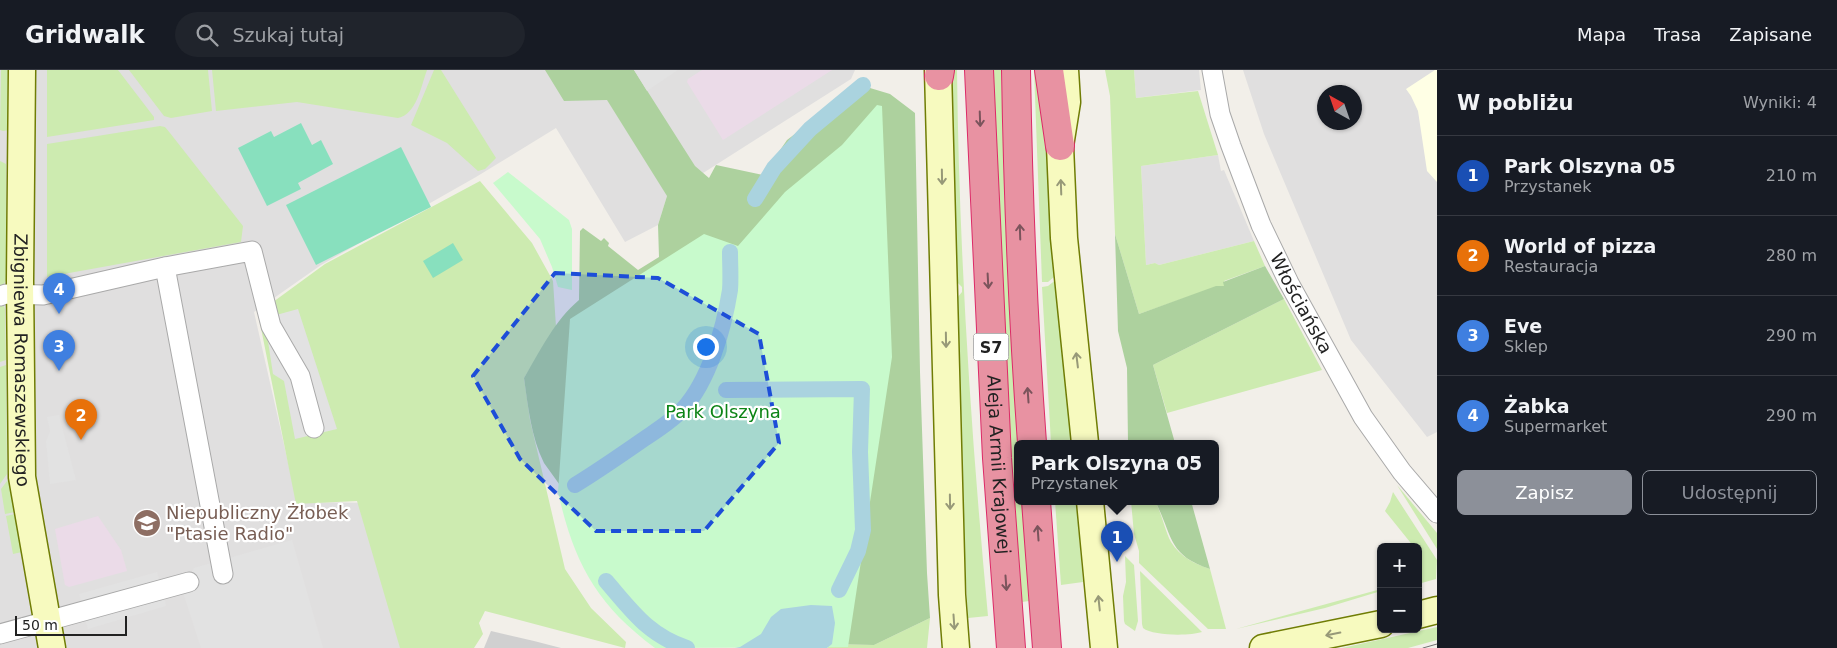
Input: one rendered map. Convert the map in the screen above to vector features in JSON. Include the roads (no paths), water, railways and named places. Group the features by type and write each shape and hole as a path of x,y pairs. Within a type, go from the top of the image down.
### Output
{"highway":[{"name":"Aleja Armii Krajowej","path":"979,70 997,458 1010,636"},
{"name":"Aleja Armii Krajowej","path":"1016,70 1017,155 1025,344 1032,440"},
{"path":"1049,70 1060,146"},
{"name":"Aleja Armii Krajowej","path":"1036,505 1047,648"}],"main road":[{"name":"Zbigniewa Romaszewskiego","path":"22,70 11,295 22,477 52,648"},
{"path":"1065,70 1067,102 1060,146 1064,238 1085,440"},
{"path":"939,72 952,595 956,648"},
{"path":"1090,505 1104,648"},
{"path":"1422,614 1437,610"},
{"path":"1263,648 1377,625"}],"street":[{"name":"Włościańska","path":"1212,70 1220,114 1231,146 1261,225 1289,282 1363,417 1402,472 1437,512"},
{"path":"11,295 43,294 252,250 271,326 300,376 314,428"},
{"path":"166,267 223,574"},
{"path":"0,634 189,582"}],"water":[{"path":"811,605 832,606 835,623 832,644 827,648 735,648 761,634 771,617 781,609"}],"waterway":[{"path":"755,199 774,168 810,129 863,85"},
{"path":"575,485 610,463 669,421 683,409 692,397 708,369 724,321 730,290 730,252"},
{"path":"726,390 862,389 860,452 863,530 858,551 839,590"},
{"path":"606,581 633,612 651,629 673,643 687,648"}],"tram line":[{"path":"1423,648 1437,644"}],"place":[{"name":"Żabka","path":"59,314"},
{"name":"Eve","path":"59,371"},
{"name":"World of pizza","path":"81,440"},
{"name":"Niepubliczny Żłobek \"Ptasie Radio\"","path":"147,523"},
{"name":"Park Olszyna 05","path":"1117,562"}],"park label":[{"name":"Park Olszyna","path":"723,412"}]}
